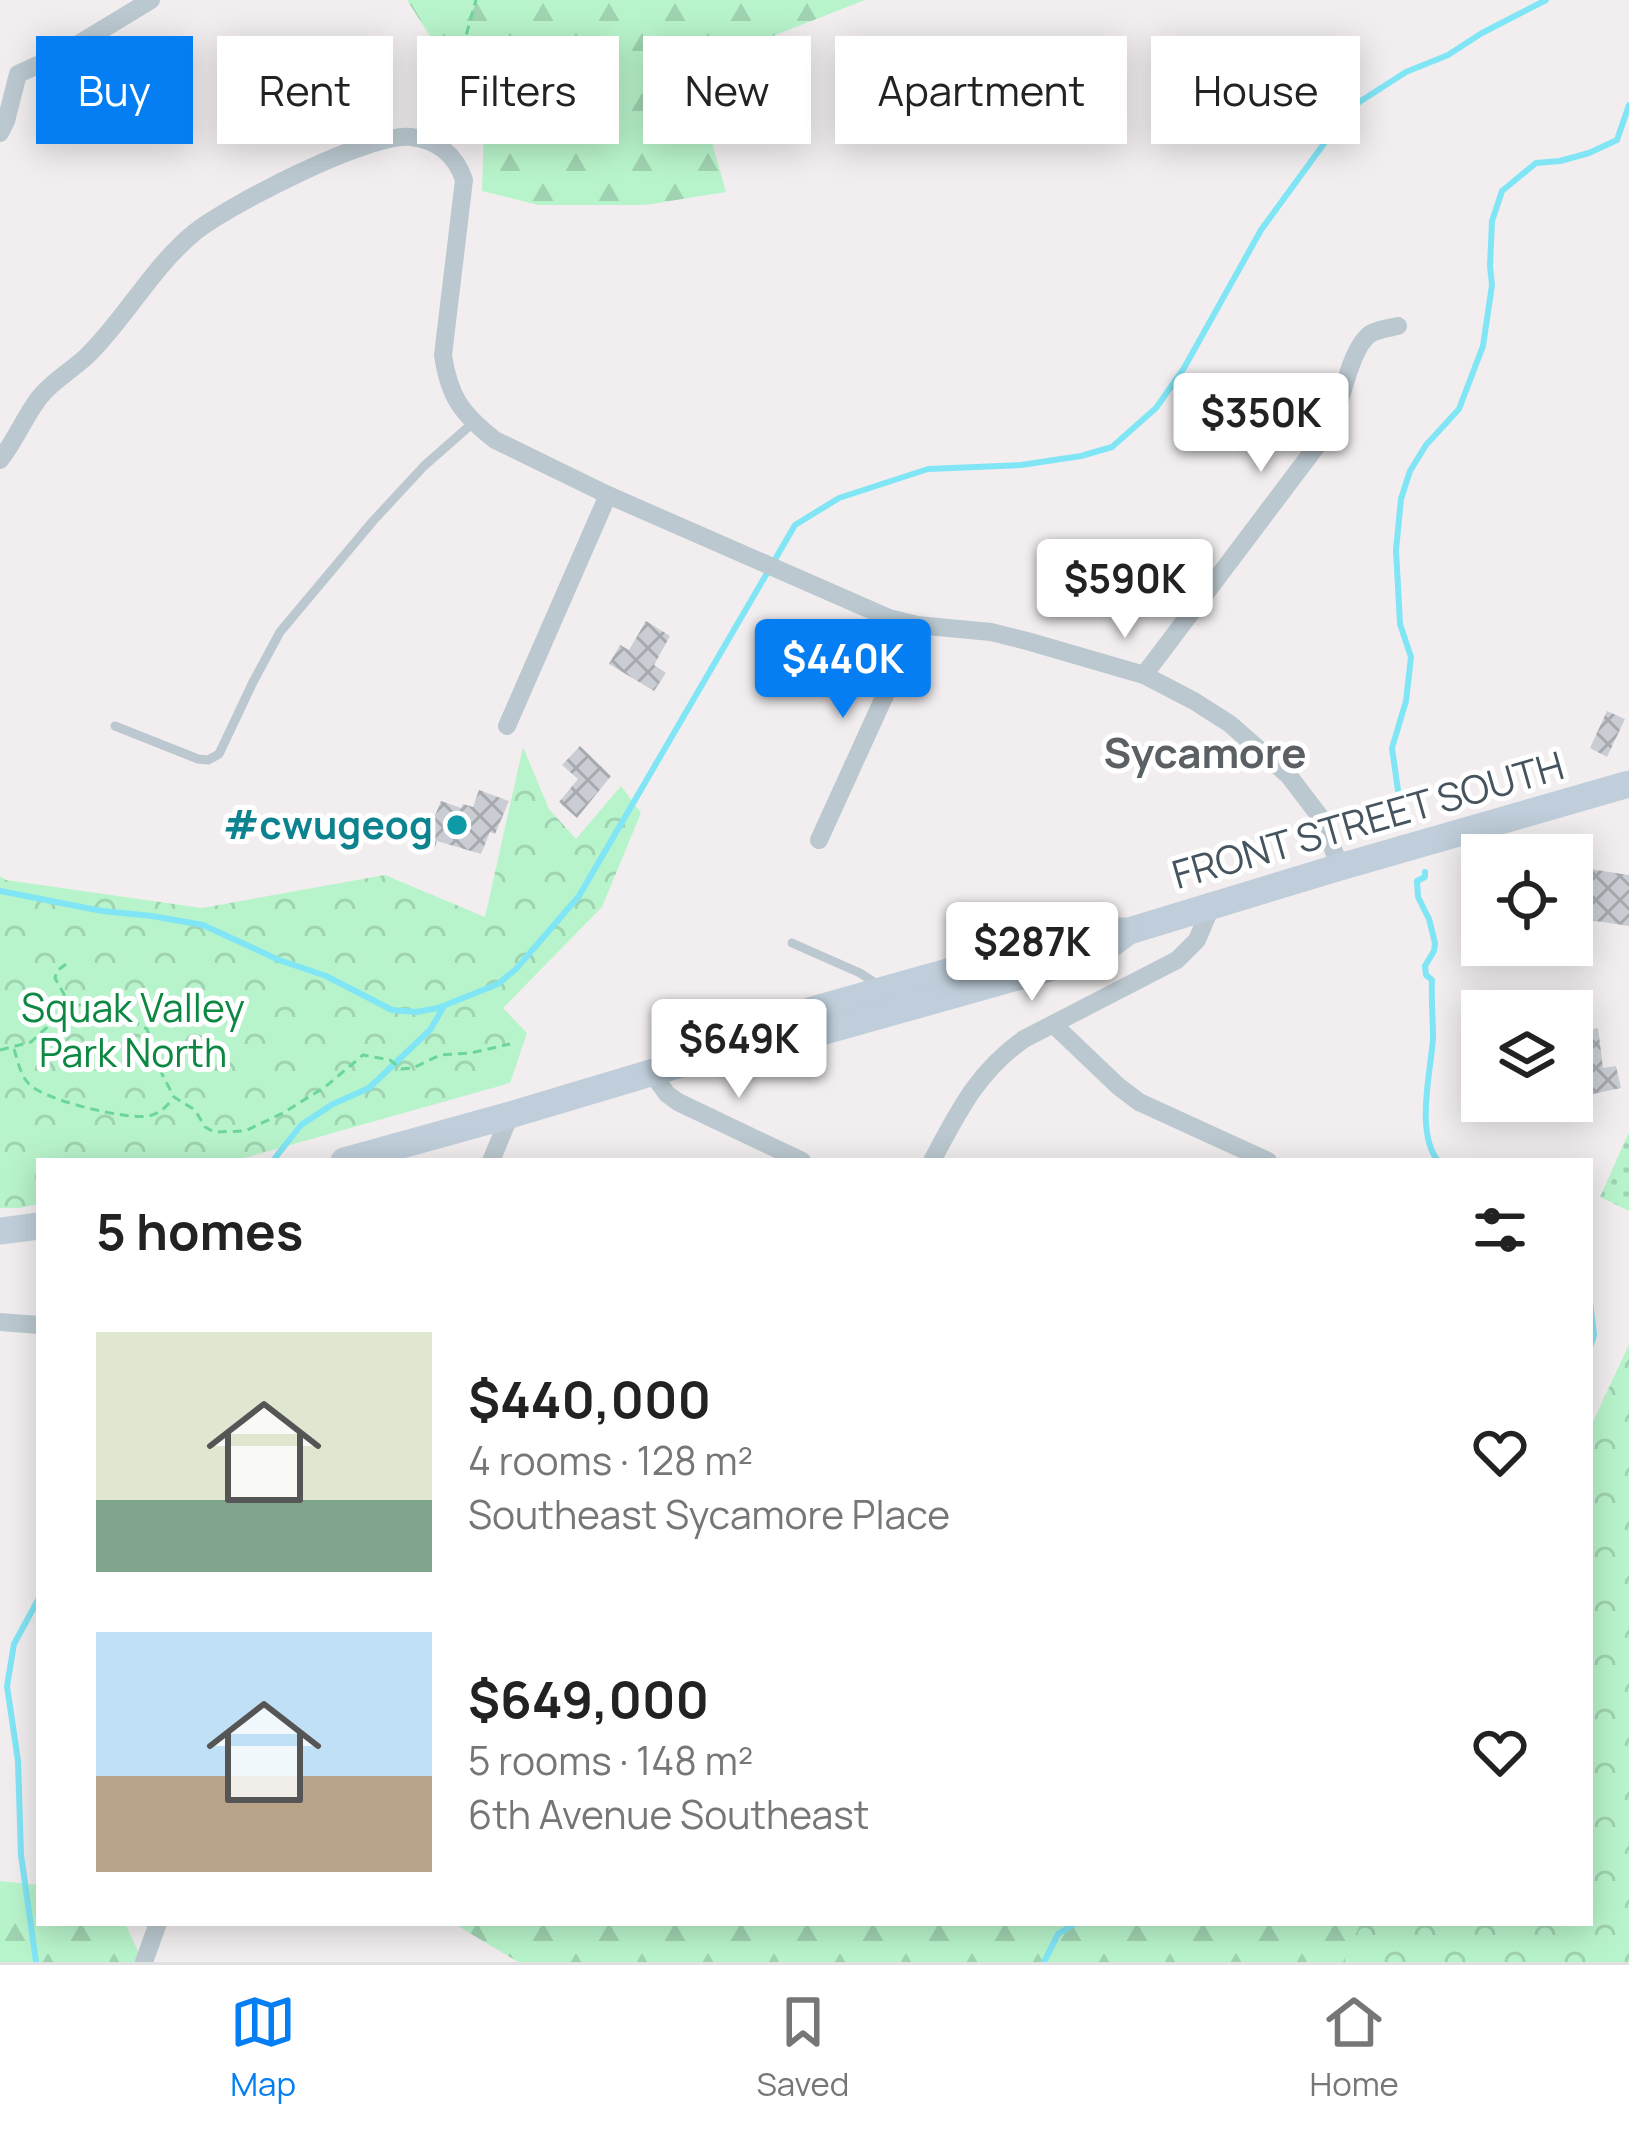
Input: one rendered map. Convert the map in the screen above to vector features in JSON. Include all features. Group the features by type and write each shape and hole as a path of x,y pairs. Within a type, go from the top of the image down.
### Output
{"main road":[{"name":"FRONT STREET SOUTH","path":"355,1158 791,1031 814,1034 1094,931 1129,931 1629,784"},
{"name":"FRONT STREET SOUTH","path":"791,1031 812,1010 884,990 956,982"},
{"path":"0,1231 36,1226"}],"street":[{"path":"0,133 6,122 9,74 62,54 151,0"},
{"path":"0,460 46,390 87,355 194,233 262,190 388,138 423,140 451,154 464,180 443,355 446,379 453,396 495,440 874,612 916,625 991,632 1144,675 1230,724 1289,776 1321,818 1340,867"},
{"path":"1144,675 1328,431 1351,362 1368,335 1398,326"},
{"path":"506,726 608,495"},
{"path":"819,840 916,625"},
{"path":"934,1158 988,1068 1024,1039 1177,960 1197,940 1211,907"},
{"path":"1053,1024 1139,1102 1261,1158"},
{"path":"651,1072 679,1102 796,1158"},
{"path":"492,1158 510,1115"},
{"path":"0,1322 36,1325"},
{"path":"144,1962 157,1926"}],"lane":[{"path":"116,726 198,759 218,754 280,632 424,466 474,422"},
{"path":"792,943 860,973 884,990"}],"path":[{"path":"459,164 464,43 476,0"},
{"path":"66,964 55,977 70,1006"},
{"path":"0,1050 31,1042 70,1006 104,1006 147,1029 174,1097 195,1110 214,1132 245,1131 283,1113 325,1088 363,1055 390,1060 400,1069 440,1055 510,1044"},
{"path":"14,1047 24,1080 37,1092 63,1102 148,1116 162,1111 174,1097"}],"green space":[{"path":"407,0 865,0 773,36 643,36 643,144 712,144 726,192 645,205 539,205 482,191 483,144 619,144 619,36 430,36"},
{"name":"Squak Valley Park North","path":"523,747 549,809 576,839 621,786 641,813 602,907 503,1008 527,1033 510,1083 245,1158 36,1158 36,1205 0,1208 0,876 202,908 385,875 485,917"},
{"path":"1629,1132 1629,1211 1600,1197"},
{"path":"1629,1345 1629,1962 518,1962 458,1926 1593,1926 1593,1422"},
{"path":"1629,1345 1629,1962 1343,1962 1360,1926 1593,1926 1593,1423"},
{"path":"0,1881 36,1885 36,1926 126,1926 143,1962 0,1962"}],"building":[{"path":"646,621 670,636 654,665 666,673 654,691 609,664 620,645 629,650"},
{"path":"1607,711 1625,719 1607,757 1590,748"},
{"path":"580,746 611,776 577,818 559,802 578,779 562,765"},
{"name":"#cwugeog","path":"479,790 509,801 481,854 411,838 420,813 434,818 441,801 473,807"},
{"path":"1593,869 1629,875 1629,926 1593,921"},
{"path":"1598,1028 1603,1068 1616,1066 1621,1088 1593,1094 1593,1029"}],"waterway":[{"path":"0,891 203,925 326,976 392,1010 438,1008 498,984 579,896 795,525 839,498 928,469 1021,465 1112,447 1156,408 1184,368 1261,230 1350,108 1406,72 1448,55 1546,0"},
{"path":"1402,819 1392,748 1406,701 1411,657 1400,624 1396,550 1401,499 1426,445 1459,409 1483,346 1492,285 1492,221 1502,191 1536,163 1589,153 1617,140 1629,105"},
{"path":"1425,872 1417,881 1418,897 1435,943 1425,966 1432,980 1433,1038 1426,1118 1436,1158"},
{"path":"275,1158 301,1125 369,1088 430,1030 443,1008"},
{"path":"1593,1327 1593,1338"},
{"path":"36,1604 14,1644 7,1686 18,1761 21,1855 36,1962"},
{"path":"1044,1962 1058,1934 1071,1926"}],"place":[{"name":"#cwugeog","path":"457,825"}],"district":[{"name":"Sycamore","path":"1205,753"}]}
